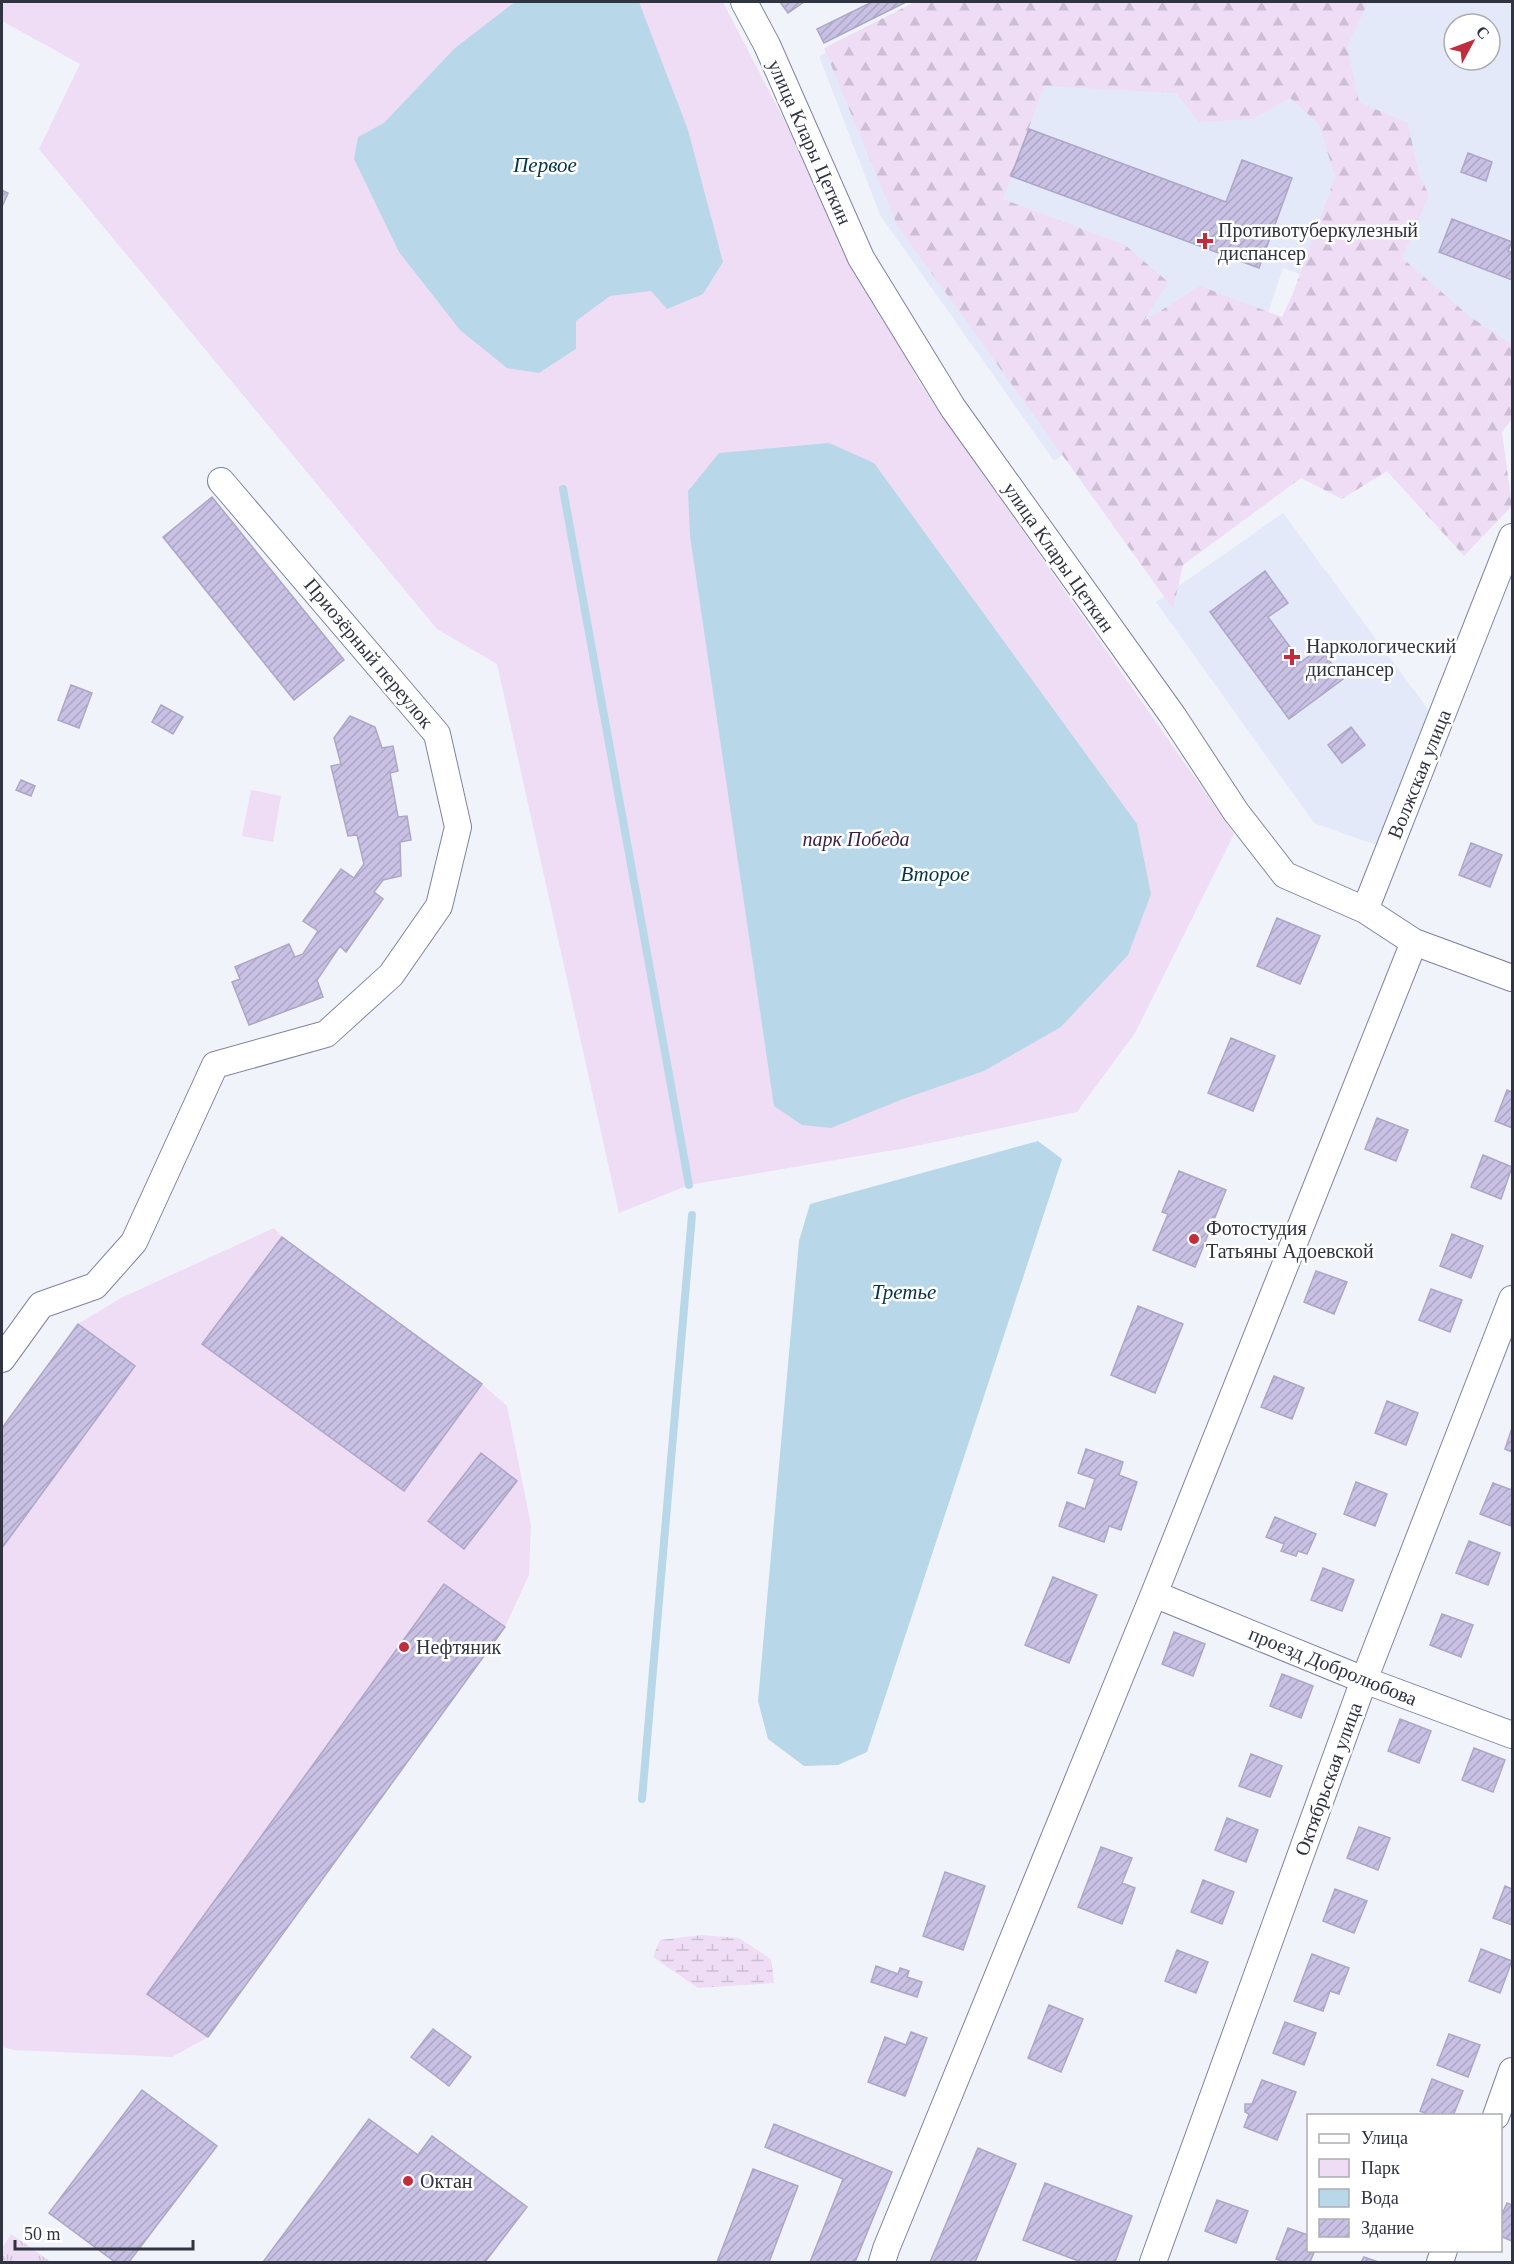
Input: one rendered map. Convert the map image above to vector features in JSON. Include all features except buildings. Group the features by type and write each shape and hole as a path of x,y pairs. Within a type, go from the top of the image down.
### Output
{"street":[{"name":"улица Клары Цеткин","path":"744,2 767,45 861,258 953,408 1173,717 1236,812 1285,875 1365,910 1414,942 1512,978"},
{"name":"Приозёрный переулок","path":"2,1359 41,1305 95,1286 134,1242 215,1065 326,1034 391,975 439,906 458,827 437,734 221,481"},
{"name":"Волжская улица","path":"1365,910 1512,537"},
{"path":"882,2262 1154,1594 1414,942"},
{"name":"Октябрьская улица","path":"1153,2262 1364,1680 1512,1299"},
{"name":"проезд Добролюбова","path":"1154,1594 1364,1680 1512,1735"},
{"path":"1496,2114 1512,2071"}],"shaded area":[{"name":"Противотуберкулезный диспансер","path":"926,2 1512,2 1512,345 1448,329 1283,268 1264,325 1250,320 1054,461 880,215 819,56"},
{"name":"Наркологический диспансер","path":"1283,513 1430,712 1379,846 1314,823 1156,602"}],"green space":[{"name":"парк Победa","path":"2,2 723,2 919,382 1234,834 1135,1033 1077,1112 906,1148 689,1185 619,1213 497,664 437,629 39,149 80,64 2,21"},
{"path":"915,2 1368,2 1347,47 1359,102 1408,123 1419,175 1429,195 1402,258 1468,315 1512,345 1512,419 1502,432 1512,506 1464,556 1387,471 1342,499 1301,478 1183,565 1173,609 897,225 824,48","holes":["1044,86 1176,93 1199,122 1253,119 1290,98 1319,124 1335,177 1294,291 1282,317 1200,286 1144,321 1168,282 1125,245 1003,199"]},
{"path":"251,790 281,796 273,842 242,836"},
{"name":"Нефтяник","path":"274,1228 282,1237 482,1384 507,1406 531,1525 529,1575 505,1627 208,2037 172,2057 14,2050 2,2047 2,1428 78,1324 121,1298"},
{"path":"702,1935 739,1938 771,1959 774,1983 698,1988 653,1957 660,1940"},
{"path":"11,2234 51,2262 2,2262 2,2248"}],"water":[{"name":"Первое","path":"515,2 639,2 688,130 723,262 703,294 667,309 651,291 610,296 576,321 576,349 539,373 507,368 460,330 399,252 354,159 358,137 384,123 455,48"},
{"name":"Второе","path":"829,443 874,463 1137,824 1151,894 1128,955 1061,1027 984,1071 903,1099 831,1128 802,1125 774,1106 690,536 688,491 719,453"},
{"name":"Третье","path":"1038,1141 1062,1159 867,1752 838,1765 804,1766 768,1739 758,1701 799,1241 810,1204"}],"waterway":[{"path":"563,489 689,1185"},
{"path":"642,1799 692,1215"}],"place":[{"name":"Противотуберкулезный диспансер","path":"1205,241"},
{"name":"Наркологический диспансер","path":"1292,657"},
{"name":"Фотостудия Татьяны Адоевской","path":"1194,1239"},
{"name":"Нефтяник","path":"404,1647"},
{"name":"Октан","path":"408,2181"}]}
